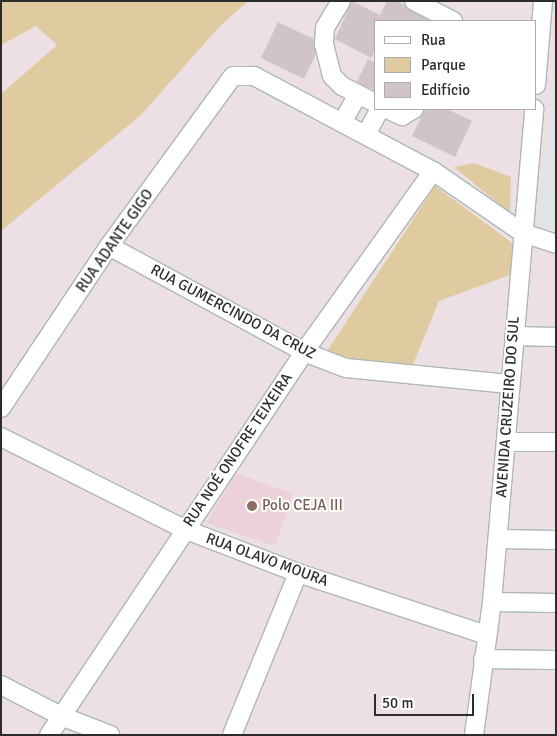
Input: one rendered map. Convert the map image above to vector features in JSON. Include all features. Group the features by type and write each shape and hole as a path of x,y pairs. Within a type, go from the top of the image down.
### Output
{"street":[{"path":"341,1 325,28 324,44 335,81 374,102"},
{"path":"414,1 451,20"},
{"path":"537,73 543,1"},
{"name":"RUA ADANTE GIGO","path":"1,408 109,246 233,76 254,76 342,123"},
{"path":"358,94 342,123 433,171 523,233 556,244"},
{"path":"366,135 379,110"},
{"path":"389,110 402,116 412,110"},
{"name":"AVENIDA CRUZEIRO DO SUL","path":"474,735 476,704 492,602 506,442 509,384 534,110"},
{"name":"RUA NOÉ ONOFRE TEIXEIRA","path":"49,735 304,352 433,171"},
{"name":"RUA GUMERCINDO DA CRUZ","path":"109,246 304,352 367,373 509,384"},
{"path":"514,336 556,337"},
{"name":"RUA OLAVO MOURA","path":"1,437 184,530 298,573 487,635"},
{"path":"506,442 556,442"},
{"path":"498,539 556,540"},
{"path":"232,735 298,573"},
{"path":"492,602 556,603"},
{"path":"483,658 556,660"},
{"path":"1,685 61,716 110,735"},
{"name":"AVENIDA CRUZEIRO DO SUL","path":"466,735 476,704"}],"shaded area":[{"path":"556,39 556,231 537,229"},
{"name":"Polo CEJA III","path":"236,473 293,494 275,546 206,523"}],"green space":[{"path":"1,1 248,1 219,27 141,115 1,231 1,94 57,45 36,26 1,45"},
{"path":"474,163 511,177 510,213 454,167"},
{"path":"435,186 515,245 510,275 439,301 411,369 326,353"}],"building":[{"path":"352,1 380,15 387,1 397,1 428,20 374,20 374,53 371,58 335,39"},
{"path":"278,22 314,39 316,54 304,79 261,58"},
{"path":"368,59 374,62 374,90 357,82"},
{"path":"425,110 449,110 472,121 455,157 412,136"}],"place":[{"name":"Polo CEJA III","path":"252,506"}]}
